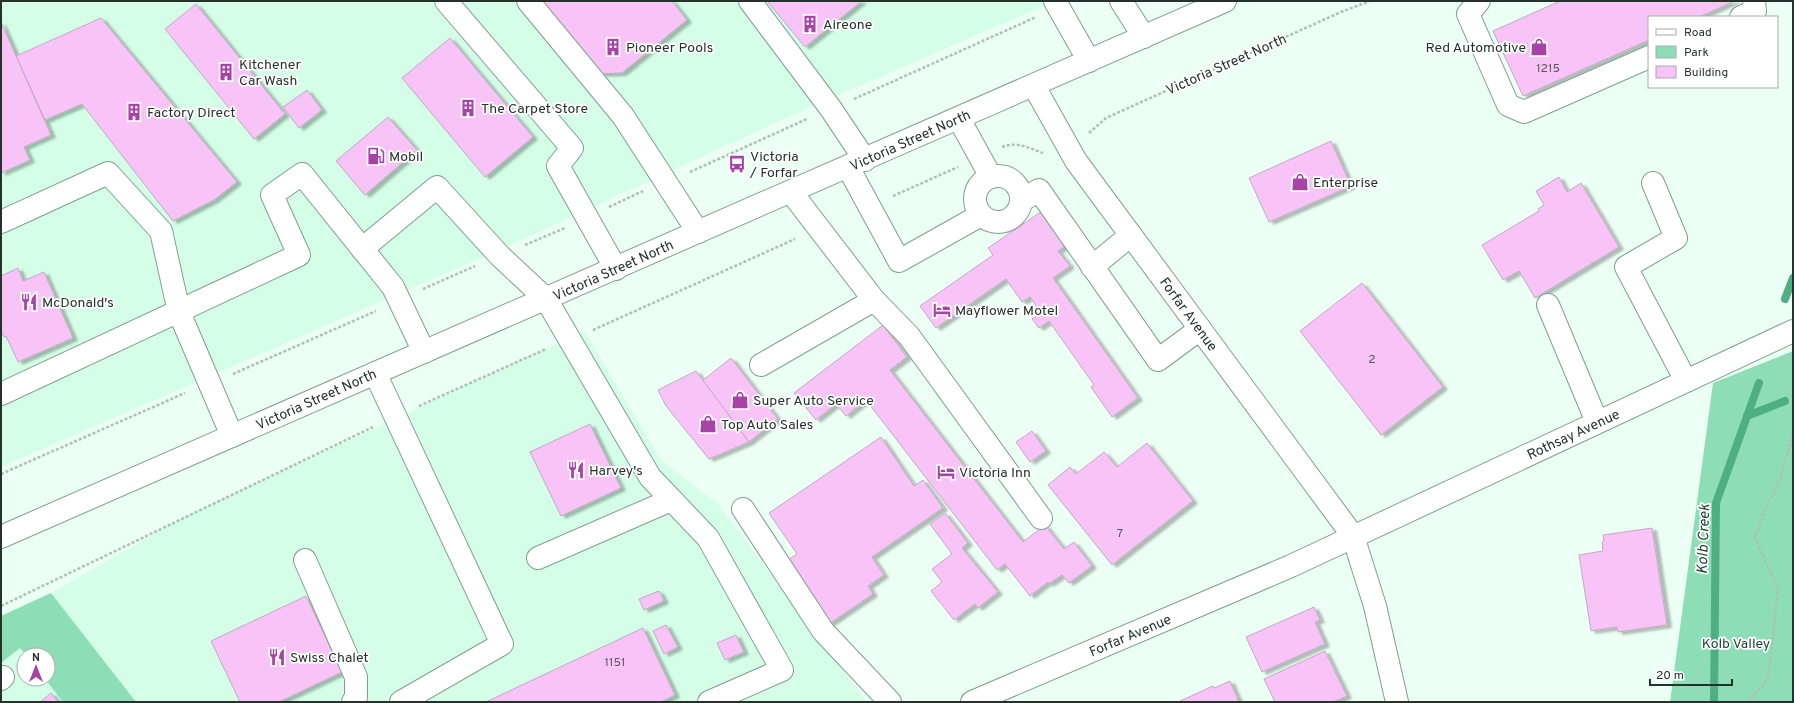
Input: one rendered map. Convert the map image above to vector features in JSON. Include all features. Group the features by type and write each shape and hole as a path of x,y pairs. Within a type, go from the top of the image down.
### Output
{"street":[{"path":"446,1 572,148 558,166 616,268"},
{"path":"528,1 623,116 698,232"},
{"path":"750,1 831,109 857,163 869,207 899,261 981,214"},
{"path":"1121,1 1144,37"},
{"name":"Victoria Street North","path":"1,537 959,119 1225,1"},
{"path":"1479,1 1468,14 1508,105 1524,112 1648,57"},
{"path":"1743,16 1755,11 1754,1"},
{"path":"1056,4 1089,61"},
{"name":"Forfar Avenue","path":"1034,86 1076,160 1353,536 1375,606 1397,702"},
{"path":"959,119 991,177"},
{"path":"1,222 108,173 161,231 179,312 232,436"},
{"path":"1,394 299,255 272,195 302,174 393,287 424,352"},
{"path":"991,177 1006,178 1012,182 1020,194 1021,201 1015,214 1009,219 1002,222 994,222 981,214 977,208 975,200 976,193 984,181 991,177"},
{"path":"1653,183 1676,238 1626,267 1686,381"},
{"path":"362,249 437,187 500,256 546,299 650,477 708,538 782,670 709,702"},
{"path":"1021,201 1039,190 1158,360 1200,329"},
{"path":"791,192 874,300 909,336 1041,518"},
{"path":"1092,267 1131,235"},
{"path":"761,365 874,300"},
{"path":"1548,305 1597,422"},
{"name":"Rothsay Avenue","path":"1353,536 1793,331"},
{"path":"375,373 502,644 401,702"},
{"path":"538,558 671,500"},
{"path":"743,509 823,631 890,702"},
{"name":"Forfar Avenue","path":"972,702 1291,566 1353,536"},
{"path":"305,560 356,677 356,697 353,702"}],"path":[{"name":"Victoria Street North","path":"1087,135 1106,118 1341,12 1370,1"},
{"path":"1,474 556,232 795,123 831,109 1056,4"},
{"path":"869,207 1011,144 1024,145 1043,154"},
{"path":"430,401 820,229"},
{"path":"1,606 365,430"},
{"path":"1748,702 1768,680 1778,589 1755,538 1766,507 1780,479 1793,433"}],"shaded area":[{"path":"1,1 1055,1 788,117 513,244 1,467"},
{"path":"584,331 661,460 717,503 865,700 857,702 1,702 1,616 51,593 188,515"}],"green space":[{"name":"Kolb Valley","path":"1793,351 1793,702 1670,702 1713,383"},
{"path":"51,593 136,702 63,702 51,687 56,687 56,647 16,647 16,651 1,663 1,616"}],"building":[{"name":"Pioneer Pools","path":"533,1 672,1 687,20 622,73 593,74"},
{"name":"Aireone","path":"767,1 862,1 805,47"},
{"path":"1560,1 1735,1 1701,16 1648,16 1648,40 1523,96 1493,31"},
{"name":"Kitchener Car Wash","path":"196,4 285,114 254,139 165,29"},
{"name":"Factory Direct","path":"101,18 237,182 214,200 173,221 82,104 45,120 16,56"},
{"path":"1,22 51,135 24,147 30,160 1,173"},
{"name":"The Carpet Store","path":"450,38 533,137 485,177 402,78"},
{"path":"307,90 322,110 299,128 283,107"},
{"name":"Mobil","path":"388,117 417,150 365,195 336,161"},
{"name":"Enterprise","path":"1331,141 1351,186 1269,222 1249,178"},
{"path":"1559,177 1567,192 1581,183 1619,247 1535,298 1519,271 1503,280 1482,245 1539,211 1538,209 1544,205 1536,191"},
{"name":"Mayflower Motel","path":"1048,207 1072,241 1058,251 1070,266 1053,278 1138,398 1112,417 1091,387 1094,385 1049,321 1039,328 1032,319 1041,313 1030,297 1022,302 1006,279 936,328 920,306 993,255 988,248"},
{"name":"McDonald's","path":"18,268 23,281 44,272 73,338 18,362 6,336 4,337 1,331 1,276"},
{"path":"1362,283 1443,387 1381,435 1300,331"},
{"name":"Victoria Inn","path":"883,325 907,357 890,370 1023,542 1045,525 1064,549 1074,542 1092,566 1069,583 1062,575 1049,584 1048,582 1030,596 1005,564 997,570 866,400 846,416 836,404 816,420 794,393"},
{"name":"Super Auto Service","path":"731,358 778,419 749,442 702,381"},
{"name":"Top Auto Sales","path":"696,371 749,442 709,459 666,406 658,390"},
{"name":"Harvey's","path":"590,424 621,488 561,516 530,452"},
{"path":"1032,431 1046,451 1030,462 1016,442"},
{"path":"881,437 914,486 923,480 943,508 872,557 884,575 868,586 873,594 829,624 786,561 797,554 769,513"},
{"path":"1147,443 1193,501 1112,565 1048,485 1070,467 1076,474 1104,452 1117,467"},
{"path":"945,513 968,543 962,548 998,592 978,608 975,604 954,620 931,591 942,582 932,569 952,554 930,524"},
{"path":"1652,528 1667,625 1618,632 1617,627 1591,631 1579,555 1603,551 1603,535"},
{"path":"659,591 664,601 644,610 639,599"},
{"name":"Swiss Chalet","path":"306,596 342,672 279,702 240,702 211,641"},
{"path":"1314,607 1320,620 1315,622 1325,644 1262,672 1246,637"},
{"path":"666,625 678,647 664,654 653,631"},
{"path":"643,628 675,695 661,702 486,702"},
{"path":"736,635 744,652 725,660 717,643"},
{"path":"1325,651 1347,696 1333,702 1275,702 1264,679"},
{"path":"1230,681 1239,702 1178,702 1213,686 1214,688"},
{"path":"51,693 58,702 40,702"}],"waterway":[{"name":"Kolb Creek","path":"1785,299 1793,278"},
{"name":"Kolb Creek","path":"1714,702 1716,503 1759,383"},
{"path":"1747,416 1785,401"}],"place":[{"name":"Aireone","path":"810,24"},
{"name":"Pioneer Pools","path":"613,47"},
{"name":"Red Automotive","path":"1539,47"},
{"name":"Kitchener Car Wash","path":"226,72"},
{"name":"The Carpet Store","path":"468,108"},
{"name":"Factory Direct","path":"134,112"},
{"name":"Mobil","path":"376,156"},
{"name":"Victoria / Forfar","path":"737,164"},
{"name":"Enterprise","path":"1300,182"},
{"name":"McDonald's","path":"29,302"},
{"name":"Mayflower Motel","path":"942,310"},
{"name":"Super Auto Service","path":"740,400"},
{"name":"Top Auto Sales","path":"708,424"},
{"name":"Harvey's","path":"576,470"},
{"name":"Victoria Inn","path":"946,472"},
{"name":"Swiss Chalet","path":"277,657"}]}
